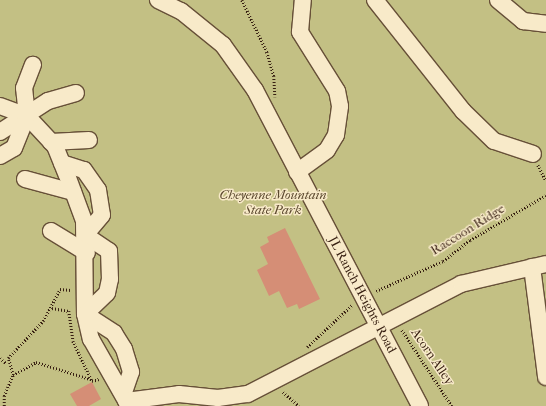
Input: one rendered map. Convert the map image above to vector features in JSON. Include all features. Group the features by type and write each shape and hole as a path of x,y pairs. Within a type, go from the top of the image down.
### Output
{"street":[{"name":"JL Ranch Heights Road","path":"158,0 181,11 223,45 269,117 420,406"},
{"path":"297,172 327,150 336,135 340,106 337,91 300,32 303,0"},
{"path":"374,0 468,116 494,140 533,154"},
{"path":"498,0 524,20 546,24"},
{"path":"0,156 14,148 27,116 24,88 33,65"},
{"path":"0,132 27,116 48,101 76,93"},
{"path":"0,106 27,116 51,142 62,162 73,192 85,235 87,253 85,314 90,339 126,401"},
{"path":"51,142 89,140"},
{"path":"62,162 84,170 98,190 102,215 85,235"},
{"path":"24,179 73,192"},
{"path":"51,231 87,253"},
{"path":"85,235 109,251 110,279 107,293 85,314"},
{"path":"126,401 179,394 218,398 248,394 461,284 539,265 546,377"},
{"path":"85,314 114,333 124,349 130,372 126,401"}],"path":[{"path":"243,1 274,76 275,96 269,117"},
{"name":"Raccoon Ridge","path":"360,290 374,292 443,261 470,240 546,195"},
{"path":"6,363 46,317 60,289 86,292"},
{"path":"306,349 350,309 360,290"},
{"name":"Acorn Alley","path":"395,319 452,406"},
{"path":"0,358 6,363 13,375"},
{"path":"4,406 2,396 13,375 36,362 90,379"},
{"path":"295,370 283,392 299,406"}],"green space":[{"name":"Cheyenne Mountain State Park","path":"0,0 546,0 546,406 0,406"}],"building":[{"path":"285,228 320,299 299,309 297,304 287,308 279,291 269,296 257,270 268,264 260,247 269,242 267,237"},
{"path":"92,382 101,399 89,406 77,406 70,394"}]}
